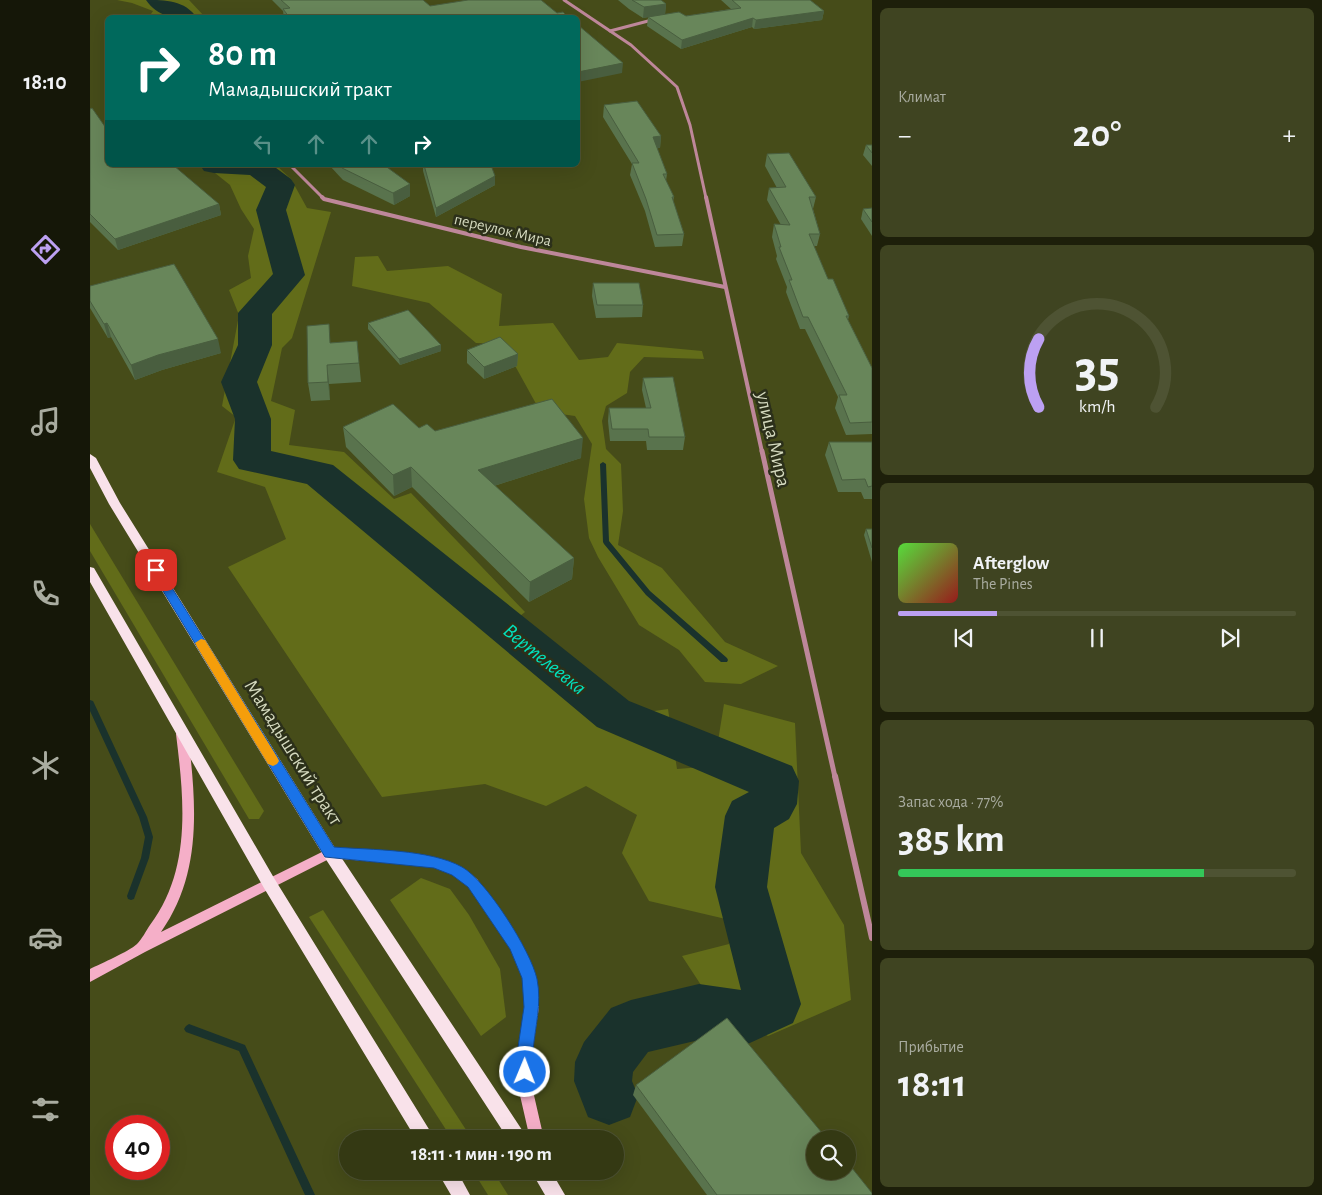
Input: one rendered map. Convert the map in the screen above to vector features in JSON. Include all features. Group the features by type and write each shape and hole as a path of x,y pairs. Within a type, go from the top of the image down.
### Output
{"main road":[{"name":"Мамадышский тракт","path":"90,458 115,504 330,853 513,1130"},
{"path":"90,572 269,883 420,1130"},
{"path":"452,1180 461,1195"},
{"path":"546,1180 557,1195"}],"street":[{"name":"улица Мира","path":"564,0 632,45 677,87 690,126 872,938"},
{"path":"610,31 660,19"},
{"name":"переулок Мира","path":"292,167 324,199 521,247 725,287"},
{"path":"141,948 169,908 179,883 187,852 190,803 182,730"},
{"path":"90,976 141,948 330,853 434,862 457,871 473,883 516,945 530,978 532,1007 525,1054 526,1091 536,1130"},
{"path":"552,1180 557,1195"}],"green space":[{"path":"117,0 189,0 203,15 150,15 153,11 132,3"},
{"path":"208,167 278,167 291,179 307,208 331,212 292,338 282,348 271,401 295,410 289,445 344,452 394,499 411,493 525,612 510,624 627,715 668,709 677,769 714,766 724,704 795,723 801,853 844,925 851,1000 768,1036 716,1008 682,956 729,944 730,920 649,901 622,853 637,815 586,786 546,806 485,784 382,797 228,567 286,539 265,487 217,472 236,417 222,406 239,315 229,290 251,278 248,256 254,229 241,209 230,185"},
{"path":"378,256 387,271 448,266 502,294 499,326 553,323 579,360 608,357 617,343 702,351 704,359 644,357 630,372 627,393 606,406 602,421 606,449 621,464 623,511 618,545 662,568 725,642 778,666 741,684 705,682 679,650 639,625 598,557 589,538 584,499 592,444 575,416 540,411 503,344 476,343 429,303 352,286 355,257"},
{"path":"90,524 264,811 259,819 249,819 90,551"},
{"path":"421,878 450,889 469,915 500,969 506,1017 481,1036 390,900"},
{"path":"323,910 466,1130 446,1130 309,917"},
{"path":"479,1180 499,1180 508,1195 488,1195"}],"building":[{"path":"281,0 423,0 430,6 468,0 541,0 557,13 563,12 566,15 288,15 283,9 290,8"},
{"path":"632,0 661,0 666,4 644,7"},
{"path":"732,0 810,0 824,11 756,20 753,18 682,40 648,17 679,12 686,16 741,8"},
{"path":"580,27 623,63 580,72"},
{"path":"637,101 661,136 653,137 667,174 663,174 674,197 672,197 684,234 657,235 632,163 639,163 604,105"},
{"path":"92,108 105,127 105,167 175,167 219,204 115,239 90,214 90,109"},
{"path":"866,145 872,145 872,153"},
{"path":"789,153 816,197 809,197 820,234 809,234 828,279 833,279 849,316 846,316 872,368 872,422 850,423 839,395 847,395 808,317 803,317 789,280 792,280 779,247 781,247 774,224 790,225 769,188 786,187 767,154"},
{"path":"387,167 410,184 393,193 342,168"},
{"path":"425,167 492,167 495,176 436,208"},
{"path":"872,208 872,222 863,209"},
{"path":"174,264 218,339 158,355 131,365 107,323 104,324 90,301 90,286"},
{"path":"593,283 639,283 643,305 597,305"},
{"path":"408,310 441,345 399,359 368,323"},
{"path":"329,324 330,343 357,341 359,363 327,365 328,382 308,383 307,326"},
{"path":"500,337 518,354 484,367 467,350"},
{"path":"673,377 685,437 649,437 648,429 612,429 609,408 651,408 643,378"},
{"path":"552,399 583,438 478,470 574,558 530,582 411,467 393,475 343,427 393,404 419,428 427,424 435,431"},
{"path":"829,442 872,442 872,486 868,487 865,479 842,480"},
{"path":"866,529 872,529 872,548"},
{"path":"727,1018 820,1130 806,1130 806,1180 856,1180 856,1173 872,1195 717,1195 636,1085"}],"waterway":[{"name":"Вертелеевка","path":"157,0 181,15"},
{"name":"Вертелеевка","path":"257,167 281,185 271,210 289,275 255,313 255,345 239,382 253,419 252,460 319,474 613,714 775,781 772,804 750,816 741,887 773,1004 741,1019 699,1012 631,1028 604,1062 603,1081 609,1096"},
{"path":"603,464 606,542 648,593 724,660"},
{"path":"90,703 143,817 149,837 145,858 131,896"},
{"path":"189,1029 242,1048 310,1195"}],"slow traffic":[{"path":"201,643 273,761"}],"route":[{"path":"156,570 330,853 434,862 457,871 473,883 516,945 530,978 532,1007 525,1054 525,1072"}]}
